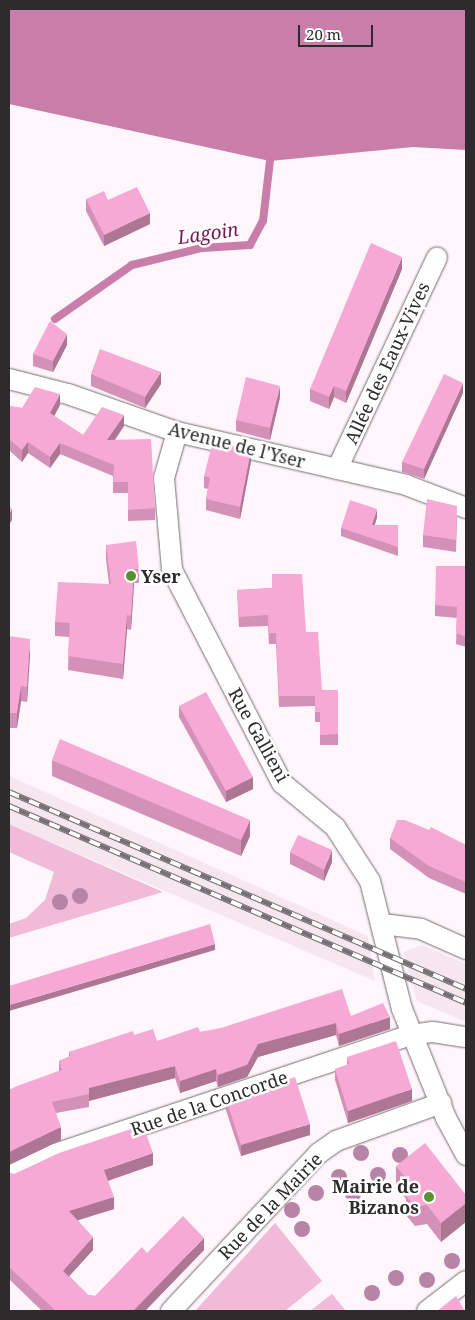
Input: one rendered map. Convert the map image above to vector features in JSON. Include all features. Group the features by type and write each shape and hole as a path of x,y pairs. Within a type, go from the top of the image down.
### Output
{"street":[{"name":"Allée des Eaux-Vives","path":"337,469 437,257"},
{"name":"Avenue de l'Yser","path":"9,379 68,394 177,432 406,485 466,508"},
{"name":"Rue Gallieni","path":"177,432 164,478 172,570 282,783 335,826 370,881 411,1035 466,1155"},
{"path":"382,924 421,929 466,949"},
{"name":"Rue de la Concorde","path":"9,1176 55,1154 411,1035 433,1032 466,1037"},
{"name":"Rue de la Mairie","path":"171,1311 318,1153 336,1141 441,1103"},
{"path":"427,1311 466,1281"}],"shaded area":[{"path":"9,9 466,9 466,150 413,147 270,161 9,104"},
{"path":"9,776 368,936 375,981 9,824"},
{"path":"9,824 163,892 9,938 9,924 26,918 45,900 54,872 9,852"},
{"path":"422,945 466,964 466,1022 417,1001 403,952"},
{"path":"275,1223 322,1281 285,1311 195,1311"},
{"path":"332,1294 346,1311 310,1311"}],"building":[{"path":"137,187 150,213 104,235 86,199 104,191 108,200"},
{"path":"371,243 402,257 346,391 334,386 329,397 310,389"},
{"path":"50,321 67,334 53,361 33,354"},
{"path":"100,349 161,372 145,397 91,374"},
{"path":"444,374 463,383 424,469 402,462"},
{"path":"246,377 280,386 270,428 236,420"},
{"path":"35,387 60,394 50,413 83,435 102,407 124,415 107,440 151,439 155,508 128,510 128,482 113,482 114,465 60,443 50,457 28,442 22,450 9,439 9,406 22,408"},
{"path":"213,441 251,450 240,507 206,499 210,478 204,476"},
{"path":"427,499 457,506 456,540 423,535"},
{"path":"350,500 377,509 372,525 398,525 398,547 341,528"},
{"path":"136,541 139,569 134,569 131,616 127,615 123,664 68,656 70,623 55,622 58,582 111,584 106,545"},
{"path":"436,566 466,566 466,637 456,633 457,607 435,605"},
{"path":"272,574 302,574 306,632 318,632 322,690 338,690 338,734 320,735 320,712 315,712 315,696 279,696 276,633 269,633 268,615 239,617 237,590 272,588"},
{"path":"9,636 30,639 27,687 21,686 17,713 9,713"},
{"path":"206,692 253,777 226,791 179,706"},
{"path":"60,739 250,820 241,840 52,760"},
{"path":"397,820 405,820 429,830 431,827 466,845 466,882 429,866 390,838"},
{"path":"298,835 332,850 324,870 290,852"},
{"path":"210,924 215,944 9,1005 9,986"},
{"path":"342,989 351,1016 383,1003 390,1017 339,1034 336,1023 258,1044 247,1065 218,1075 216,1069 180,1081 175,1066 89,1088 89,1094 52,1102 61,1127 9,1152 9,1090 62,1070 59,1061 70,1056 69,1052 133,1031 134,1035 153,1029 157,1041 198,1027 200,1032 221,1028"},
{"path":"396,1041 412,1089 348,1111 335,1069 349,1064 347,1057"},
{"path":"295,1077 310,1124 241,1145 226,1099"},
{"path":"143,1125 153,1153 104,1170 114,1197 69,1211 93,1237 63,1271 88,1295 95,1296 142,1247 147,1253 183,1216 204,1238 133,1311 56,1311 9,1267 9,1173 14,1174 59,1153"},
{"path":"425,1143 466,1195 466,1203 441,1223 427,1205 415,1207 406,1196 410,1183 396,1166"},
{"path":"456,1296 465,1311 437,1311"}],"waterway":[{"name":"Lagoin","path":"55,319 132,265 202,248 250,245 263,221 271,152"}],"railway":[{"path":"9,792 466,989"},
{"path":"9,806 466,1003"}],"place":[{"name":"Yser","path":"131,576"},
{"name":"Mairie de Bizanos","path":"429,1197"}]}
